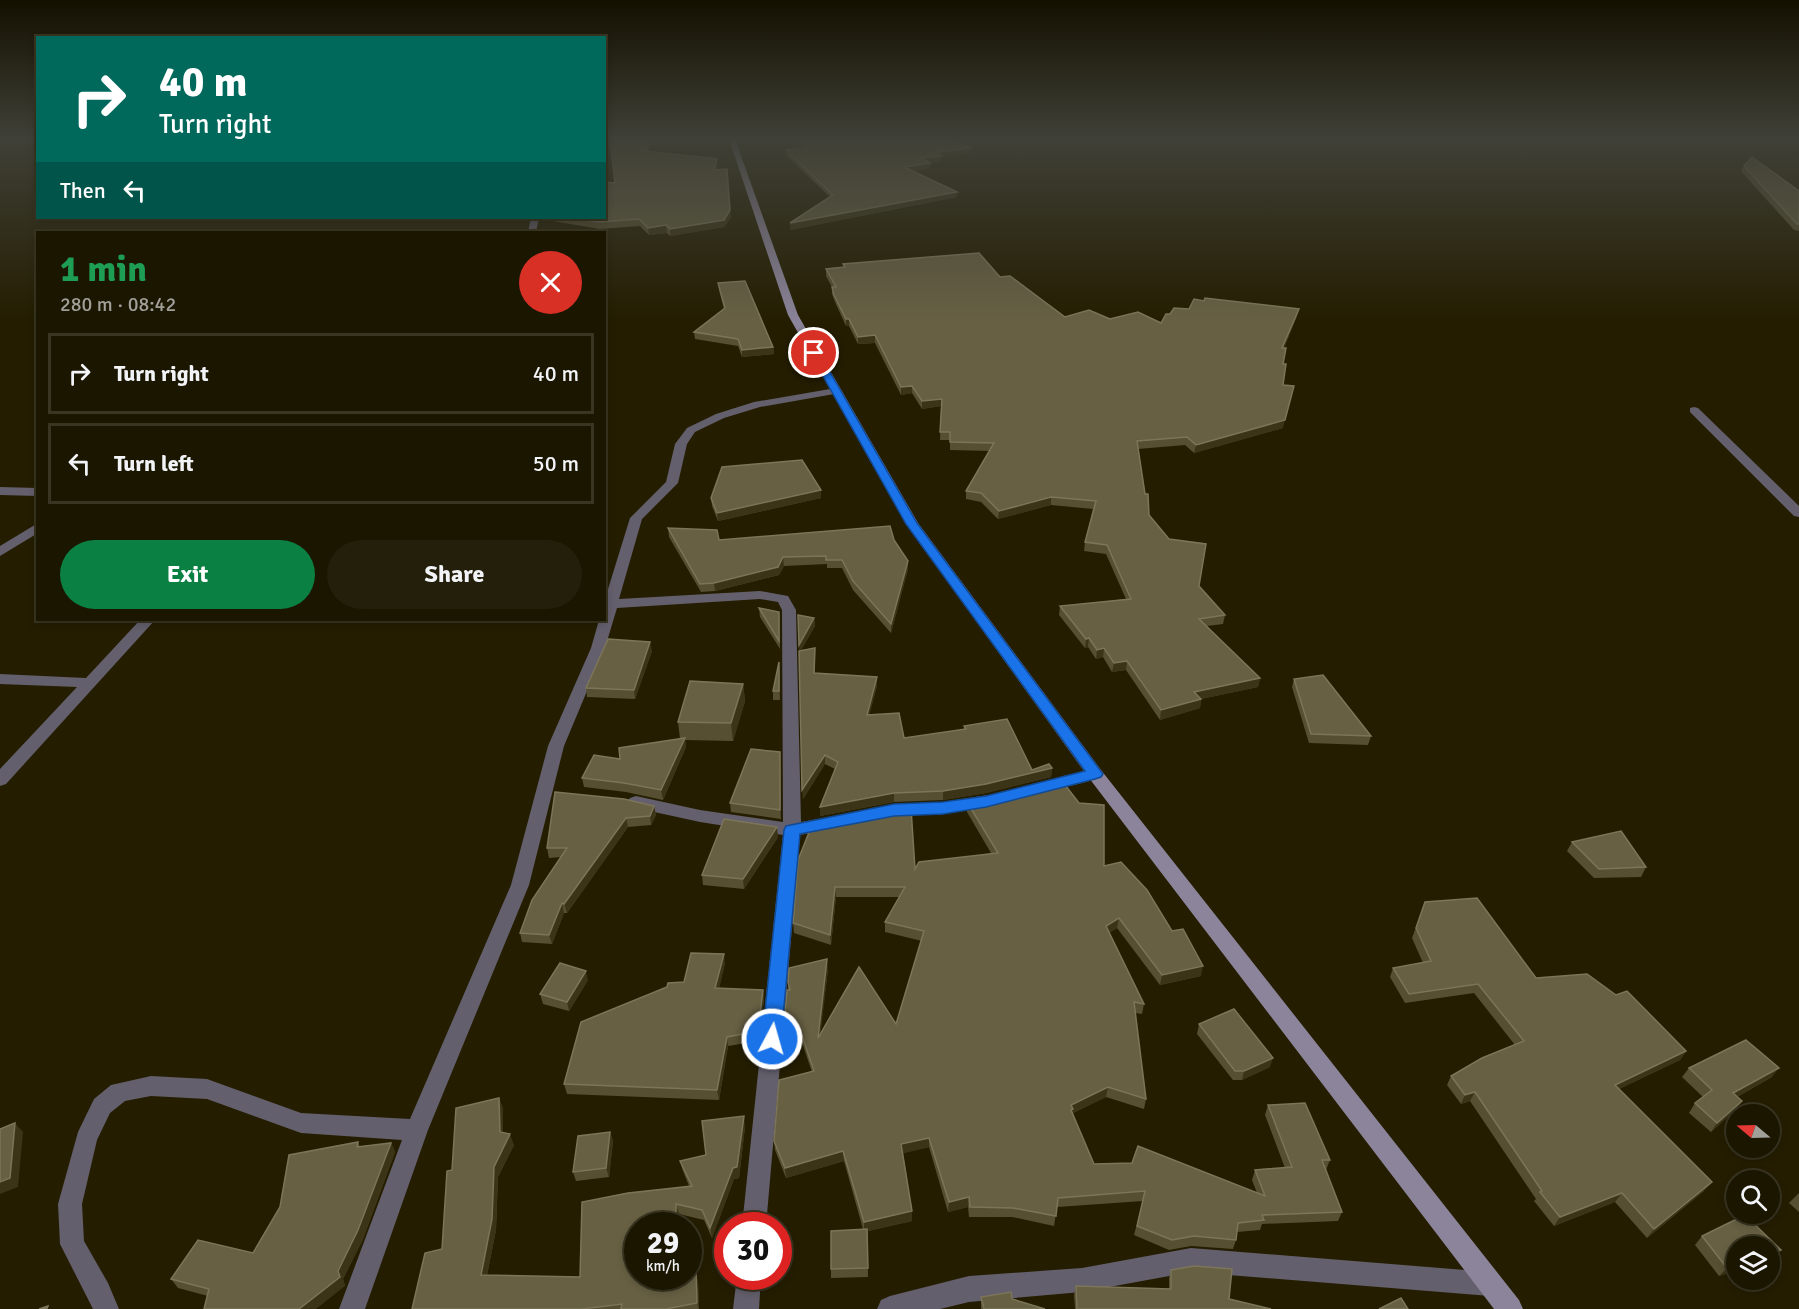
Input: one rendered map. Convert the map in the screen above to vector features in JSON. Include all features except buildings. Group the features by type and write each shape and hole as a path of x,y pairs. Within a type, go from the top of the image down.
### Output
{"street":[{"path":"753,200 793,315 912,524 1095,774 1510,1309"},
{"path":"606,619 636,518 672,483 681,444 691,430 720,416 758,404 836,391"},
{"path":"1694,410 1799,513"},
{"path":"0,491 36,492"},
{"path":"0,552 36,527"},
{"path":"610,604 760,595 783,599 789,609 792,830 755,1212"},
{"path":"0,780 146,621"},
{"path":"352,1309 417,1130 520,885 550,792 556,746 598,648 605,621"},
{"path":"0,679 87,683"},
{"path":"1030,790 1095,774"},
{"path":"871,814 894,810 943,808 1008,796"},
{"path":"615,798 700,816 792,830 848,819"},
{"path":"106,1309 72,1244 70,1204 86,1139 102,1106 119,1092 150,1086 207,1089 301,1123 417,1130"},
{"path":"890,1309 969,1289 1082,1280 1191,1260 1490,1284"},
{"path":"746,1309 748,1290"}],"route":[{"path":"772,1039 792,830 894,810 943,808 986,801 1095,774 912,524 814,353"}]}
